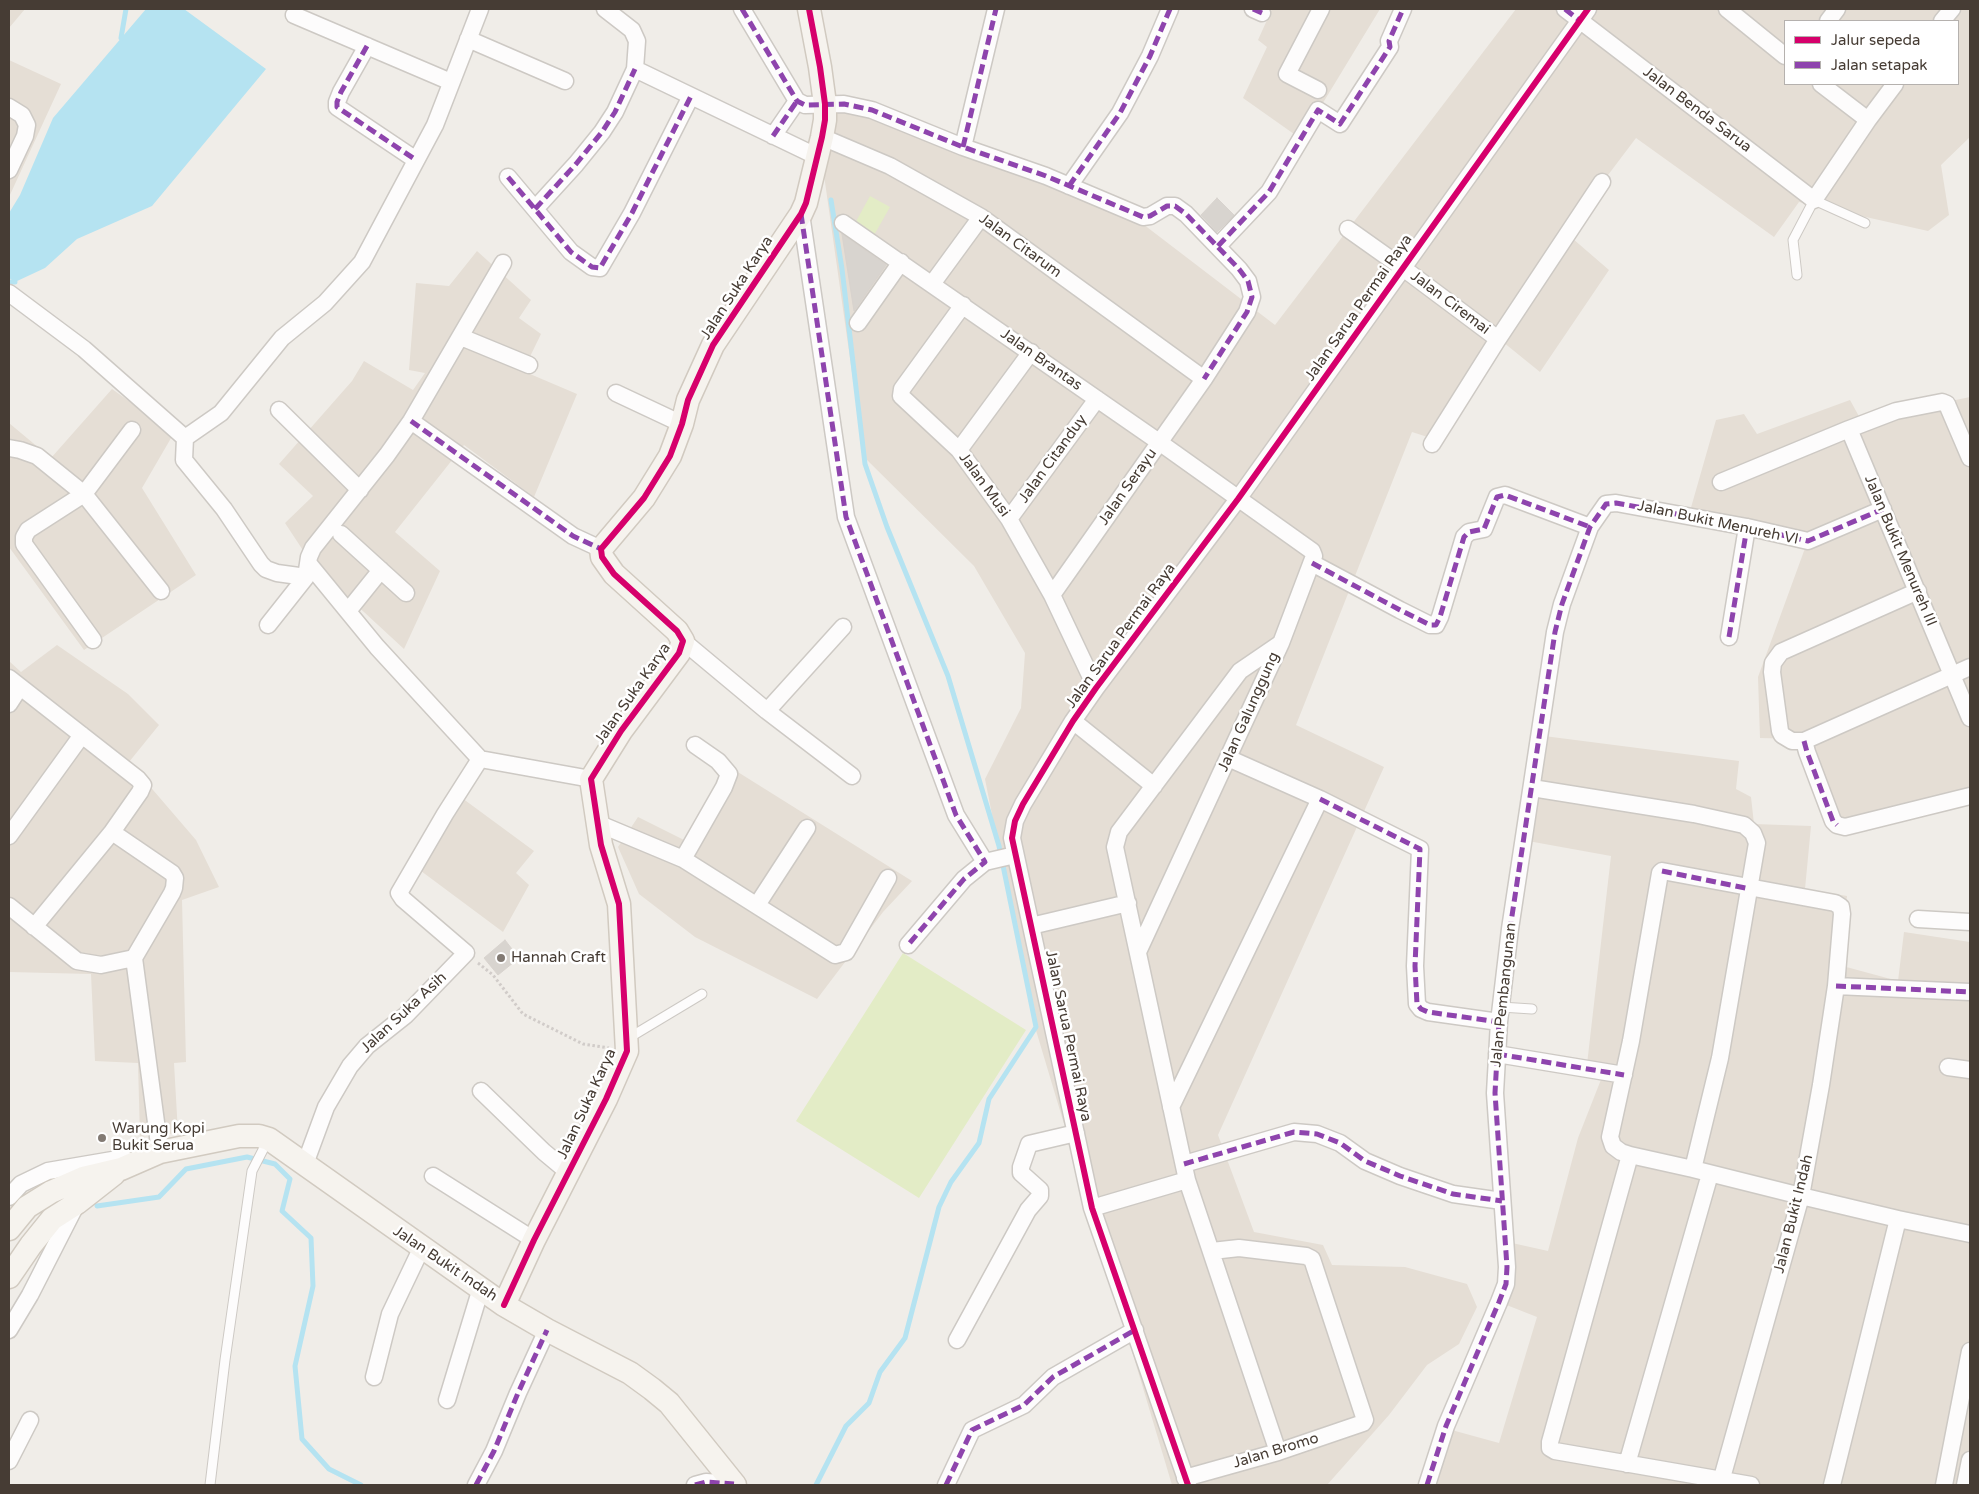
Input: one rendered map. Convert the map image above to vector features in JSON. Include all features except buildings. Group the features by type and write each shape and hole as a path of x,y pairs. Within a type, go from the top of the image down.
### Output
{"street":[{"path":"185,438 221,413 282,338 325,304 362,262 434,125 480,9"},
{"path":"535,209 602,132 615,112 635,69 636,41 632,30 605,9"},
{"path":"742,9 797,101 805,105 858,106 1069,186 1120,113 1150,56 1170,9"},
{"name":"Jalan Suka Karya","path":"504,1305 534,1240 606,1099 627,1045 619,904 615,886 607,868 597,823 591,779 621,731 679,653 683,641 677,631 614,574 602,557 601,550 644,498 670,456 682,424 688,400 713,345 801,214 806,203 820,147 825,104 809,9"},
{"path":"963,147 996,9"},
{"path":"1318,90 1287,74 1321,9"},
{"path":"1218,246 1269,192 1318,110 1340,124 1390,47 1389,42 1403,9"},
{"name":"Jalan Benda Sarua","path":"1564,9 1583,14 1814,200"},
{"path":"1727,9 1784,55"},
{"path":"1829,20 1837,9"},
{"path":"1943,20 1952,9"},
{"name":"Jalan Sarua Permai Raya","path":"1186,1482 1092,1208 1031,926 1001,858 1012,838 1015,821 1023,804 1096,688 1238,499 1583,14"},
{"path":"294,15 450,82"},
{"path":"468,39 565,82"},
{"path":"367,46 341,92 337,107 416,160"},
{"name":"Jalan Citarum","path":"635,69 773,136 890,166 981,217 1204,379"},
{"path":"1822,85 1868,120"},
{"path":"1814,200 1868,120 1895,85"},
{"path":"508,177 571,252 592,268 600,268 632,213 691,96"},
{"path":"773,136 797,101"},
{"path":"9,107 22,115 26,125 25,136 9,170"},
{"path":"1432,444 1498,339 1602,182"},
{"name":"Jalan Serayu","path":"1052,595 1204,379 1247,312 1252,297 1248,281 1218,246 1176,206 1167,206 1150,216 1143,217 1069,186"},
{"path":"801,214 846,517 956,815 1001,858 964,879 908,946"},
{"path":"932,284 981,217"},
{"name":"Jalan Brantas","path":"843,223 1160,442 1238,499"},
{"name":"Jalan Ciremai","path":"1348,229 1498,339"},
{"path":"858,323 901,262"},
{"path":"268,624 308,571 309,558 313,548 388,455 411,420 503,263"},
{"path":"9,292 84,349 185,438"},
{"name":"Jalan Musi","path":"963,306 902,389 901,396 959,450 1009,519 1052,595 1096,688"},
{"path":"461,337 529,365"},
{"path":"959,450 1031,352"},
{"path":"616,393 682,424"},
{"name":"Jalan Citanduy","path":"1009,519 1097,398"},
{"path":"1722,482 1848,429 1896,412 1942,402 1947,404 1970,458"},
{"path":"279,410 360,490"},
{"path":"411,420 573,536 601,550"},
{"name":"Jalan Bukit Menureh III","path":"1848,429 1970,718"},
{"path":"93,640 24,544 24,538 28,530 84,494 132,430"},
{"path":"185,438 184,460 224,509 266,569 277,573 308,571 348,611 377,647 480,759 591,779"},
{"path":"9,448 37,456 84,494 124,541 160,591"},
{"path":"1238,499 1312,551 1314,556 1312,562 1430,625 1436,625 1440,617 1464,537 1469,532 1484,529 1497,497 1505,495 1590,527"},
{"name":"Jalan Bukit Menureh VI","path":"1606,504 1616,503 1747,527 1808,542 1883,509"},
{"name":"Jalan Pembangunan","path":"1427,1485 1446,1426 1506,1284 1507,1267 1495,1093 1500,1014 1510,929 1555,632 1562,604 1590,527 1606,504"},
{"path":"1729,637 1747,527"},
{"path":"341,534 406,593"},
{"name":"Jalan Galunggung","path":"1138,952 1281,642 1312,562"},
{"path":"348,611 381,570"},
{"path":"1918,591 1781,652 1776,657 1772,672 1780,731 1786,740 1804,741 1970,667"},
{"path":"767,711 842,627"},
{"path":"683,641 767,711 852,776"},
{"path":"1278,1452 1186,1172 1115,847 1119,832 1240,672 1281,642"},
{"path":"9,704 14,683 138,779 143,785 112,832 34,927"},
{"path":"1074,721 1154,786"},
{"path":"9,836 82,735"},
{"path":"1804,741 1806,752 1832,821 1837,825 1845,827 1970,796"},
{"path":"682,859 724,787 729,774 718,761 695,745"},
{"path":"1228,758 1320,799 1420,849 1415,966 1417,1004 1421,1009 1428,1012 1500,1014"},
{"path":"466,953 403,899 400,893 426,846 480,759"},
{"path":"1532,788 1694,814 1744,825 1753,833 1757,843 1720,1058 1693,1169"},
{"path":"1171,1107 1320,799"},
{"path":"597,823 682,859 835,954 846,952 888,878"},
{"path":"757,905 807,828"},
{"path":"9,1197 21,1184 48,1171 160,1152 134,958 172,893 175,878 172,872 112,832"},
{"path":"1750,889 1664,871 1660,874 1631,1041 1610,1137 1613,1146 1621,1152 1630,1155 1898,1219 1970,1234"},
{"name":"Jalan Bukit Indah","path":"1720,1483 1801,1196 1836,986 1842,914 1841,907 1835,903 1750,889"},
{"path":"1031,926 1128,903"},
{"path":"9,906 77,961 101,965 134,958"},
{"path":"1918,918 1970,922"},
{"name":"Jalan Suka Asih","path":"305,1164 326,1106 350,1066 367,1046 406,1015 466,953"},
{"path":"1836,986 1970,992"},
{"path":"1497,1054 1624,1075"},
{"path":"1948,1067 1970,1070"},
{"path":"481,1091 544,1152 568,1172"},
{"path":"1092,1208 1294,1132 1316,1134 1340,1143 1365,1161 1400,1176 1453,1194 1502,1201"},
{"path":"957,1340 1028,1210 1040,1196 1040,1190 1021,1173 1021,1167 1029,1144 1076,1133"},
{"name":"Jalan Bukit Indah","path":"9,1229 27,1207 51,1192 83,1178 121,1169 160,1152 239,1136 259,1136 265,1146 305,1164 504,1305 547,1330 630,1373 669,1403 734,1484"},
{"path":"1630,1155 1550,1442 1550,1448 1555,1451 1720,1483 1752,1485"},
{"name":"Jalan Bukit Indah","path":"9,1277 52,1219 77,1203 121,1169"},
{"path":"1627,1464 1710,1174"},
{"path":"433,1176 534,1240"},
{"path":"9,1330 30,1295 66,1221 77,1203"},
{"path":"1832,1485 1898,1219"},
{"path":"374,1377 390,1314 422,1248"},
{"name":"Jalan Bromo","path":"1186,1482 1363,1424 1365,1420 1312,1260 1306,1256 1239,1248 1212,1251"},
{"path":"446,1400 481,1288"},
{"path":"476,1485 494,1451 547,1330"},
{"path":"946,1485 972,1430 1024,1404 1053,1377 1135,1330"},
{"path":"1944,1485 1970,1351"},
{"path":"9,1461 30,1420"},
{"path":"1965,1485 1970,1460"},
{"path":"695,1485 706,1482 734,1484"}],"lane":[{"path":"1797,274 1793,240 1814,200 1864,223"},
{"path":"627,1045 702,994"},
{"path":"1500,1014 1532,1009"},
{"path":"210,1485 225,1360 252,1170 265,1146"}],"path":[{"path":"466,953 493,975 523,1014 583,1044 627,1045"}],"shaded area":[{"path":"9,9 25,9 9,28"},
{"path":"1272,9 1380,9 1301,139 1243,98 1267,47 1258,40"},
{"path":"1516,9 1970,9 1970,137 1941,165 1949,215 1928,231 1799,202 1774,237 1636,138 1565,232 1609,270 1540,372 1498,338 1437,440 1412,432 1296,725 1384,767 1218,1135 1254,1232 1323,1245 1332,1265 1405,1267 1467,1284 1477,1307 1459,1344 1427,1365 1389,1415 1327,1485 1172,1485 1032,1017 985,779 1021,708 1025,653 974,566 864,457 822,161 830,108 920,130 1139,221 1275,325"},
{"path":"9,60 61,84 9,197"},
{"path":"477,251 531,300 519,318 541,334 523,371 577,394 534,497 464,445 395,532 440,571 404,649 312,564 285,523 313,496 279,464 352,381 364,361 413,390 425,373 409,370 416,283 449,286"},
{"path":"112,389 174,433 142,488 196,575 84,650 9,547 9,423 51,458"},
{"path":"1970,397 1970,803 1829,830 1798,739 1760,738 1758,677 1808,540 1688,518 1716,420 1744,414 1757,434 1850,400 1861,420"},
{"path":"57,645 128,694 159,725 129,762 196,840 219,887 182,900 186,1062 174,1063 178,1133 140,1137 138,1063 95,1061 91,974 9,972 9,661 21,672"},
{"path":"1544,736 1739,761 1736,789 1751,797 1754,824 1811,826 1805,889 1847,896 1839,965 1898,981 1904,932 1970,942 1970,1485 1429,1485 1448,1429 1499,1443 1537,1317 1504,1304 1512,1243 1548,1251 1578,1138 1602,1077 1586,1073 1611,856 1528,841"},
{"path":"733,769 912,881 883,912 817,999 695,937 639,894 618,847 638,817 684,840"},
{"path":"462,798 534,851 516,873 529,885 503,932 417,868"}],"green space":[{"path":"870,196 890,207 873,237 854,225"},
{"path":"903,953 1026,1030 919,1198 796,1121"}],"water":[{"path":"146,9 184,9 266,69 152,206 77,239 45,268 15,282 9,278 9,213 20,195 53,118"}],"waterway":[{"path":"121,38 126,9"},
{"path":"816,1485 846,1426 869,1403 880,1372 905,1338 939,1207 951,1182 979,1143 989,1099 1036,1027 999,846 948,676 887,527 865,464 842,269 831,200"},
{"path":"9,282 15,282"},
{"path":"97,1206 159,1197 186,1169 247,1157 275,1164 290,1179 282,1211 311,1238 313,1286 295,1366 302,1439 329,1469 361,1485"}],"marked path":[{"path":"742,9 797,101 805,105 844,104 872,110 963,147 1046,176 1143,217 1150,216 1167,206 1175,206 1186,214 1239,269 1248,281 1252,297 1247,312 1204,379"},
{"path":"963,147 996,9"},
{"path":"1069,186 1120,113 1150,56 1170,9"},
{"path":"1253,9 1262,13"},
{"path":"1218,246 1269,192 1318,110 1340,124 1390,47 1389,41 1403,9"},
{"path":"1565,9 1579,20"},
{"path":"367,46 341,92 337,107 416,160"},
{"path":"535,209 602,132 615,112 635,69"},
{"path":"508,177 571,252 592,267 600,268 632,213 691,96"},
{"path":"773,136 797,101"},
{"path":"801,214 846,517 956,815 985,862 964,879 908,945"},
{"path":"411,421 573,536 601,549"},
{"path":"1312,563 1400,610 1430,625 1436,625 1464,537 1469,532 1484,529 1497,497 1505,495 1590,527"},
{"path":"1427,1485 1446,1426 1506,1284 1507,1267 1495,1093 1499,1022 1510,929 1555,632 1562,604 1590,527 1606,504 1616,503 1747,527 1808,541 1883,509"},
{"path":"1729,637 1747,527"},
{"path":"1804,741 1833,821 1837,825"},
{"path":"1320,799 1420,849 1415,966 1417,1004 1421,1009 1428,1012 1499,1022"},
{"path":"1662,871 1750,889"},
{"path":"1836,986 1970,992"},
{"path":"1497,1054 1624,1075"},
{"path":"1184,1164 1294,1132 1317,1134 1340,1143 1365,1161 1400,1176 1453,1194 1502,1201"},
{"path":"476,1485 494,1451 547,1330"},
{"path":"946,1485 972,1430 1024,1405 1053,1377 1135,1330"},
{"path":"695,1485 706,1482 734,1484"}],"cycle path":[{"path":"504,1305 534,1240 606,1099 627,1051 619,904 601,845 591,779 621,731 679,653 683,641 677,631 614,574 602,557 601,549 644,498 670,456 682,424 688,400 713,345 801,214 806,203 825,120 825,104 820,67 809,9"},
{"path":"1188,1485 1092,1208 1012,838 1015,821 1023,804 1073,721 1096,688 1238,499 1588,9"}],"place":[{"name":"Hannah Craft","path":"501,958"},
{"name":"Warung Kopi Bukit Serua","path":"102,1138"}]}
